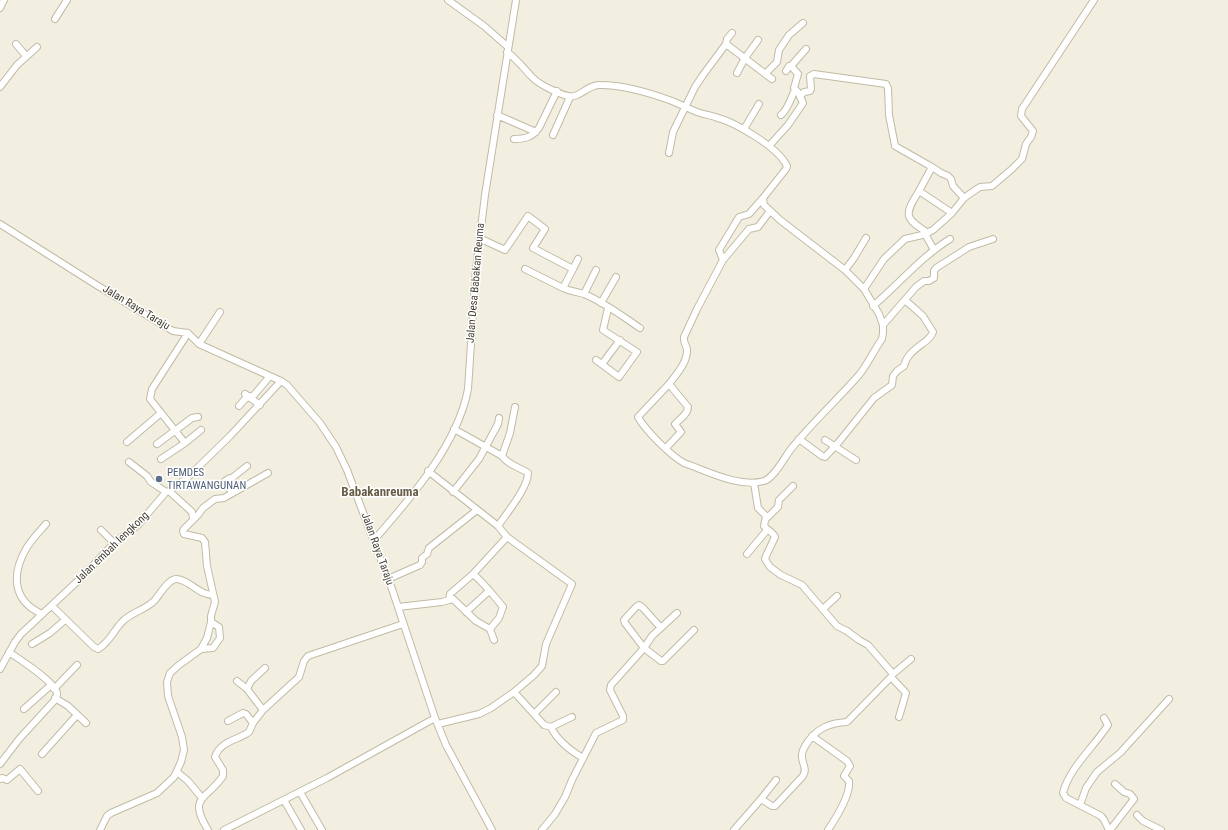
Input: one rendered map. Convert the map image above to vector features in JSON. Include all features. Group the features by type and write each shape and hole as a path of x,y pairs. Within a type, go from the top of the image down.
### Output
{"street":[{"path":"0,8 4,0"},
{"path":"55,19 67,0"},
{"path":"448,0 484,26 508,49 537,81 570,97 579,95 593,86 599,85 609,85 657,95 701,114 715,116 744,130 769,146 787,166 786,170 749,214 739,218 719,250 723,260"},
{"name":"Jalan Desa Babakan Reuma","path":"374,540 402,508 444,449 463,409 468,389 479,238 516,0"},
{"path":"864,289 884,259 895,247 905,239 927,234 952,213 964,198 980,187 992,186 1020,161 1026,144 1033,131 1021,116 1022,109 1094,0"},
{"path":"765,74 776,62 779,50 789,35 803,23"},
{"path":"669,153 672,132 685,106 703,75 726,44 727,39 732,33"},
{"path":"736,73 758,40"},
{"path":"16,44 26,56"},
{"path":"726,44 772,79"},
{"path":"0,87 17,65 37,47"},
{"path":"786,71 806,49"},
{"path":"769,146 802,107 803,101 794,86 798,74 791,66"},
{"path":"800,98 804,92 811,89 810,76 814,74 886,84 888,88 889,115 893,144 941,174 948,176 951,179 953,186 964,198"},
{"path":"781,115 788,107 796,90"},
{"path":"514,139 530,138 536,132 557,91"},
{"path":"553,135 570,97"},
{"path":"744,130 758,104"},
{"path":"497,115 536,132"},
{"path":"932,167 910,207 908,214 913,223 927,234 934,250"},
{"path":"919,191 952,213"},
{"path":"763,198 764,205 770,211 845,270 864,289 879,314 884,333 860,374 799,439 770,478 762,482 747,483 719,476 677,459 654,436 638,417 669,384 684,362 687,349 684,336 723,260 743,235 751,228 758,228 770,211"},
{"path":"479,238 505,250 528,216 545,229 533,248 573,269"},
{"name":"Jalan Raya Taraju","path":"0,224 173,331 188,333 199,344 287,385 312,413 333,441 354,487 398,607 436,721 446,744 492,830"},
{"path":"845,270 866,238"},
{"path":"873,306 934,250 950,238"},
{"path":"883,325 916,287 924,281 930,281 934,278 934,271 936,268 957,253 969,247 993,239"},
{"path":"563,288 578,259"},
{"path":"525,269 563,288 584,294 640,328"},
{"path":"584,294 596,270"},
{"path":"601,303 616,277"},
{"path":"799,439 824,457 835,447 874,398 892,385 893,376 904,366 909,355 933,334 922,316 905,300"},
{"path":"596,360 620,377 637,352 603,330 608,308"},
{"path":"199,344 220,312"},
{"path":"185,443 151,402 150,395 188,333"},
{"path":"602,364 620,340"},
{"path":"239,406 248,395 261,388 270,376"},
{"name":"Jalan embah lengkong","path":"0,669 18,638 114,543 138,525 167,492 187,478 230,436 281,382"},
{"path":"666,448 681,432 675,424 688,410 688,407 669,384"},
{"path":"248,395 260,405"},
{"path":"502,456 510,433 515,407"},
{"path":"127,442 161,413"},
{"path":"157,444 192,418 198,417"},
{"path":"453,492 473,468 486,448 498,424 499,418"},
{"path":"454,429 502,456 513,466 528,473 528,477 523,488 498,526"},
{"path":"161,458 185,443 201,430"},
{"path":"825,440 856,460"},
{"path":"129,462 147,476 151,482 167,492 192,512 193,519"},
{"path":"232,493 226,481 247,466"},
{"path":"224,830 436,721 479,714 491,708 514,692 542,666 546,644 572,584 507,537 498,526 428,471"},
{"path":"100,830 107,816 111,813 157,793 167,785 177,772 184,750 182,737 168,696 167,682 173,669 201,649 207,638 211,616 215,605 207,566 204,540 183,533 184,529 203,508 215,499 224,498 268,473"},
{"path":"754,483 758,508 766,518"},
{"path":"793,486 779,500 778,507 766,518 764,526 767,530 774,534 775,538 765,559 770,567 781,575 802,585 837,626 847,631 868,646 906,693 899,717"},
{"path":"388,579 420,565 422,558 427,554 430,548 477,510"},
{"path":"42,614 29,607 22,600 18,591 17,582 18,569 26,549 46,524"},
{"path":"101,530 114,543"},
{"path":"746,554 767,530"},
{"path":"449,600 450,594 473,574 507,537"},
{"path":"473,574 487,586 489,591 503,607 499,618 490,629"},
{"path":"52,606 65,620 98,649 116,631 121,622 141,611 155,600 164,588 173,580 178,579 195,587 203,593 213,595"},
{"path":"466,612 489,591"},
{"path":"823,609 837,596"},
{"path":"398,607 449,600 455,601 476,621 490,629 494,640"},
{"path":"661,628 639,605 624,620 625,624 644,648 660,661 662,661 694,630"},
{"path":"542,830 555,814 565,797 596,733 623,720 623,716 610,690 610,687 647,643 677,613"},
{"path":"32,644 50,633 65,620"},
{"path":"201,649 214,648 220,638 219,627 211,622"},
{"path":"208,830 200,815 198,806 202,798 223,776 223,770 216,757 217,752 227,743 249,732 253,723 263,710 297,679 304,661 308,656 403,624"},
{"path":"0,764 20,738 55,698 57,693 53,687 31,667 9,652"},
{"path":"761,799 772,806 775,806 803,776 806,770 802,754 804,747 812,736 825,726 836,722 847,722 892,675 911,659"},
{"path":"24,709 53,687 77,665"},
{"path":"247,689 251,682 265,668"},
{"path":"238,681 247,689 263,710"},
{"path":"514,692 544,725 551,727 572,717"},
{"path":"534,714 556,692"},
{"path":"55,698 68,706 86,723"},
{"path":"1080,805 1086,788 1097,772 1120,753 1169,699"},
{"path":"228,721 243,713 246,714 253,723"},
{"path":"42,754 77,715"},
{"path":"1104,718 1108,723 1106,727 1074,769 1063,790 1063,795 1101,816 1110,830 1134,799 1130,794 1124,792 1115,784"},
{"path":"551,727 557,737 571,751 583,758"},
{"path":"812,736 847,761 850,766 844,776 849,781 848,791 841,809 828,830"},
{"path":"0,779 7,780 20,769 38,791"},
{"path":"177,772 188,781 202,798"},
{"path":"734,830 776,780"},
{"path":"300,792 322,830"},
{"path":"284,800 301,830"},
{"path":"1137,815 1143,821 1161,830"}],"place":[{"name":"PEMDES TIRTAWANGUNAN","path":"159,479"}],"district":[{"name":"Babakanreuma","path":"380,493"}]}
